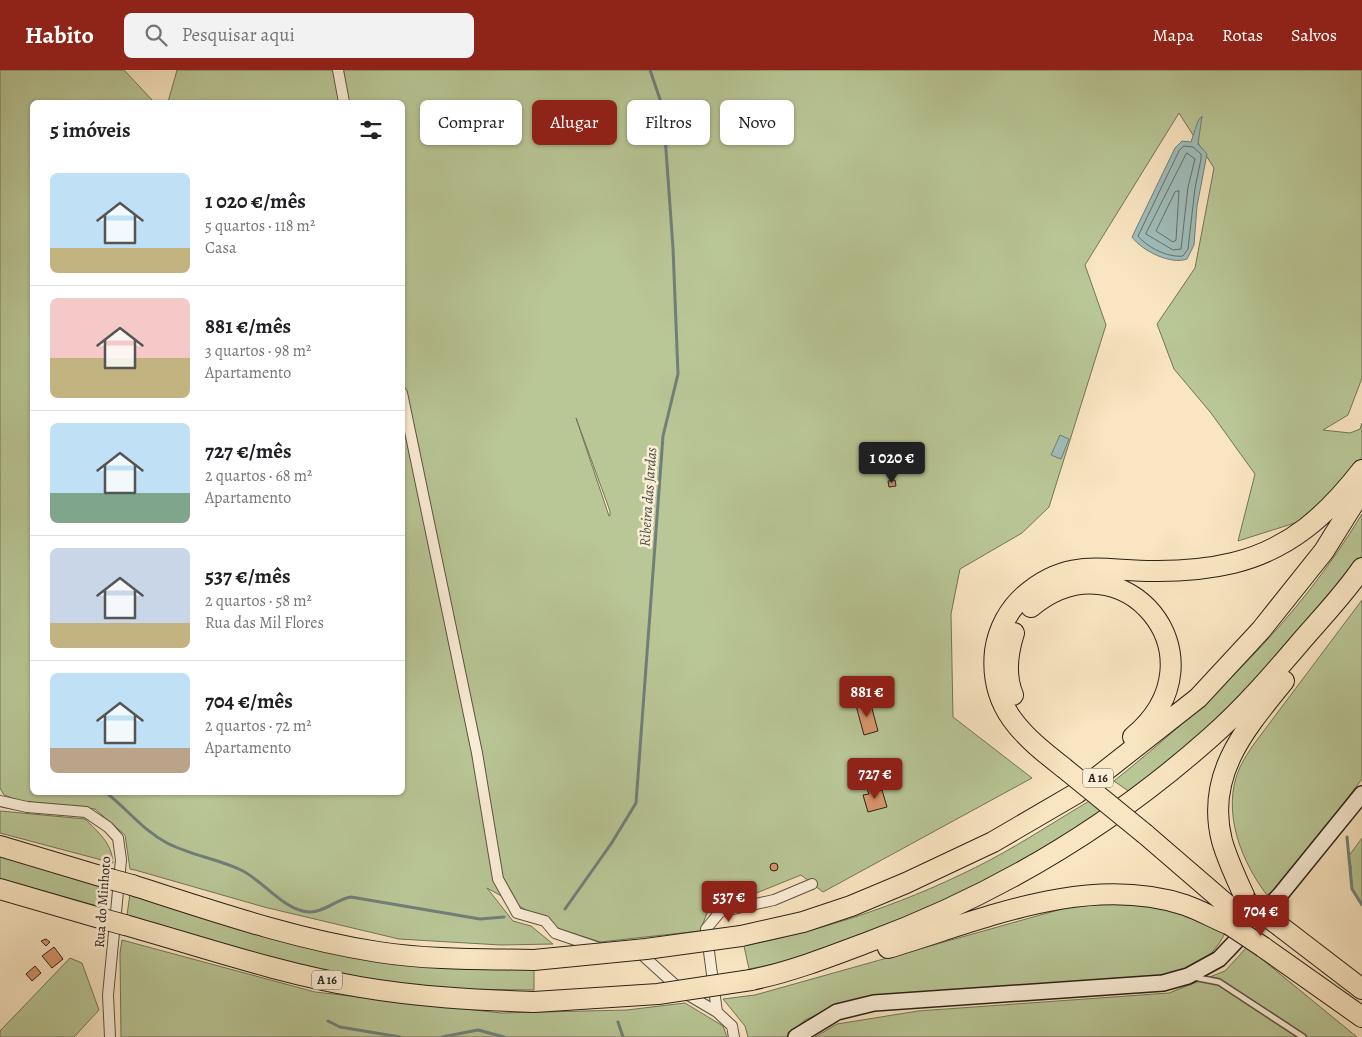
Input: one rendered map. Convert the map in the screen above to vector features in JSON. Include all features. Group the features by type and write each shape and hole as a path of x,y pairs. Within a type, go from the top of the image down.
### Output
{"highway":[{"name":"A 16","path":"1354,1011 1272,938 1239,914 1149,830 1068,765 1028,739 1009,716 997,691 994,666 996,644 1004,621 1018,601 1036,585 1055,574 1079,569 1198,570 1234,563 1261,554 1308,529 1339,500 1362,470"},
{"name":"A 16","path":"0,846 132,885 250,924 376,952 454,959 534,960 646,950 741,936 803,922 851,906 957,859 992,842 1077,793 1198,698 1261,630 1324,551 1362,490"},
{"name":"A 16","path":"1239,914 1222,841 1219,815 1219,786 1231,754 1244,730 1326,630 1344,602 1357,575"},
{"name":"A 16","path":"756,979 842,953 904,929 1006,882 1085,835 1149,789 1212,736 1262,688 1357,575"},
{"name":"A 16","path":"1046,810 1140,732 1162,704 1169,686 1172,664 1168,643 1159,621 1146,605 1127,592 1104,585 1084,583 1045,595 1027,610 1015,628 1009,647 1010,688 1017,706 1068,765"},
{"name":"A 16","path":"0,889 296,973 358,987 467,1000 534,1002 658,994 756,979 785,977 1025,907 1068,898 1103,894 1138,895 1239,914 1272,938 1362,989"}],"main road":[{"path":"796,1037 837,1012 874,1004 1163,983 1188,976 1219,959 1274,902 1362,794"}],"street":[{"path":"338,70 344,100"},
{"path":"405,407 477,753 498,879 517,913 545,921 555,933 603,949 641,952 683,992 716,1012 732,1026 734,1037"},
{"name":"Rua do Minhoto","path":"0,801 27,807 86,812 108,827 118,838 120,860 108,995 110,1037"},
{"path":"716,1012 706,929 720,912 774,900 812,884"}],"lane":[{"path":"1188,976 1220,982 1303,1037"}],"green space":[{"path":"0,70 124,70 152,100 30,100 30,795 405,795 405,100 169,100 177,70 1362,70 1362,378 1348,415 1323,430 1350,433 1360,429 1362,423 1362,457 1342,488 1301,521 1238,541 1255,474 1211,413 1174,369 1157,324 1195,268 1214,168 1179,113 1085,265 1106,325 1049,507 1022,533 960,569 951,614 953,717 1032,778 823,892 801,875 707,913 700,931 600,942 560,929 487,888 513,921 531,926 553,944 501,945 399,939 264,907 130,869 125,835 95,809 21,801 4,795 0,788","holes":["576,418 610,511 609,516"]},
{"path":"1362,514 1362,555 1351,572 1260,683 1134,795 1114,781 1150,752 1218,691 1281,625 1337,553"},
{"path":"1362,600 1362,779 1270,899 1251,870 1237,836 1233,819 1232,801 1234,784 1240,767 1252,747"},
{"path":"1091,800 1107,813 942,908 795,960 749,969 744,946 839,922 931,888 1003,853"},
{"path":"0,811 85,819 107,844 113,863 0,833"},
{"path":"1362,838 1362,905 1352,889 1351,866 1348,857"},
{"path":"0,856 108,885 105,908 0,879"},
{"path":"130,894 215,919 534,964 534,990 447,989 383,982 296,967 127,915"},
{"path":"1127,902 1175,910 1225,933 1219,944 1203,960 1173,973 1149,977 836,1006 805,1020 786,1037 748,1037 745,1026 723,999 755,995 1069,907"},
{"path":"122,940 315,992 501,1013 627,1010 685,1003 723,1026 727,1037 121,1037 120,953"},
{"path":"1247,947 1357,1037 815,1037 837,1024 918,1011 1169,993 1225,971"},
{"path":"70,958 82,963 99,1010 74,1037 0,1037 0,1031"}],"water":[{"path":"1202,116 1198,144 1207,154 1197,206 1194,245 1187,259 1173,260 1157,256 1132,237 1175,148 1182,141 1191,142 1198,121"},
{"path":"1060,435 1069,439 1061,459 1051,455"}],"building":[{"path":"895,480 896,486 889,487 888,481"},
{"path":"861,701 871,705 878,731 864,735 855,702"},
{"path":"876,786 877,791 882,790 887,807 868,812 863,795 869,794 867,789"},
{"path":"774,863 778,867 774,871 770,867"},
{"path":"46,939 50,942 46,946 41,941"},
{"path":"54,947 63,959 52,968 42,956"},
{"path":"35,966 41,973 32,981 26,974"}],"waterway":[{"name":"Ribeira das Jardas","path":"565,909 611,844 636,803 663,436 678,374 673,248 663,108 650,70"},
{"path":"108,795 158,838 185,851 241,870 282,901 300,910 314,912 351,897 480,919 504,917"},
{"path":"1347,837 1352,889 1362,905"},
{"path":"328,1021 340,1027 400,1037"},
{"name":"Ribeira das Jardas","path":"618,1022 623,1037"},
{"path":"442,1037 478,1030 504,1037"}]}
